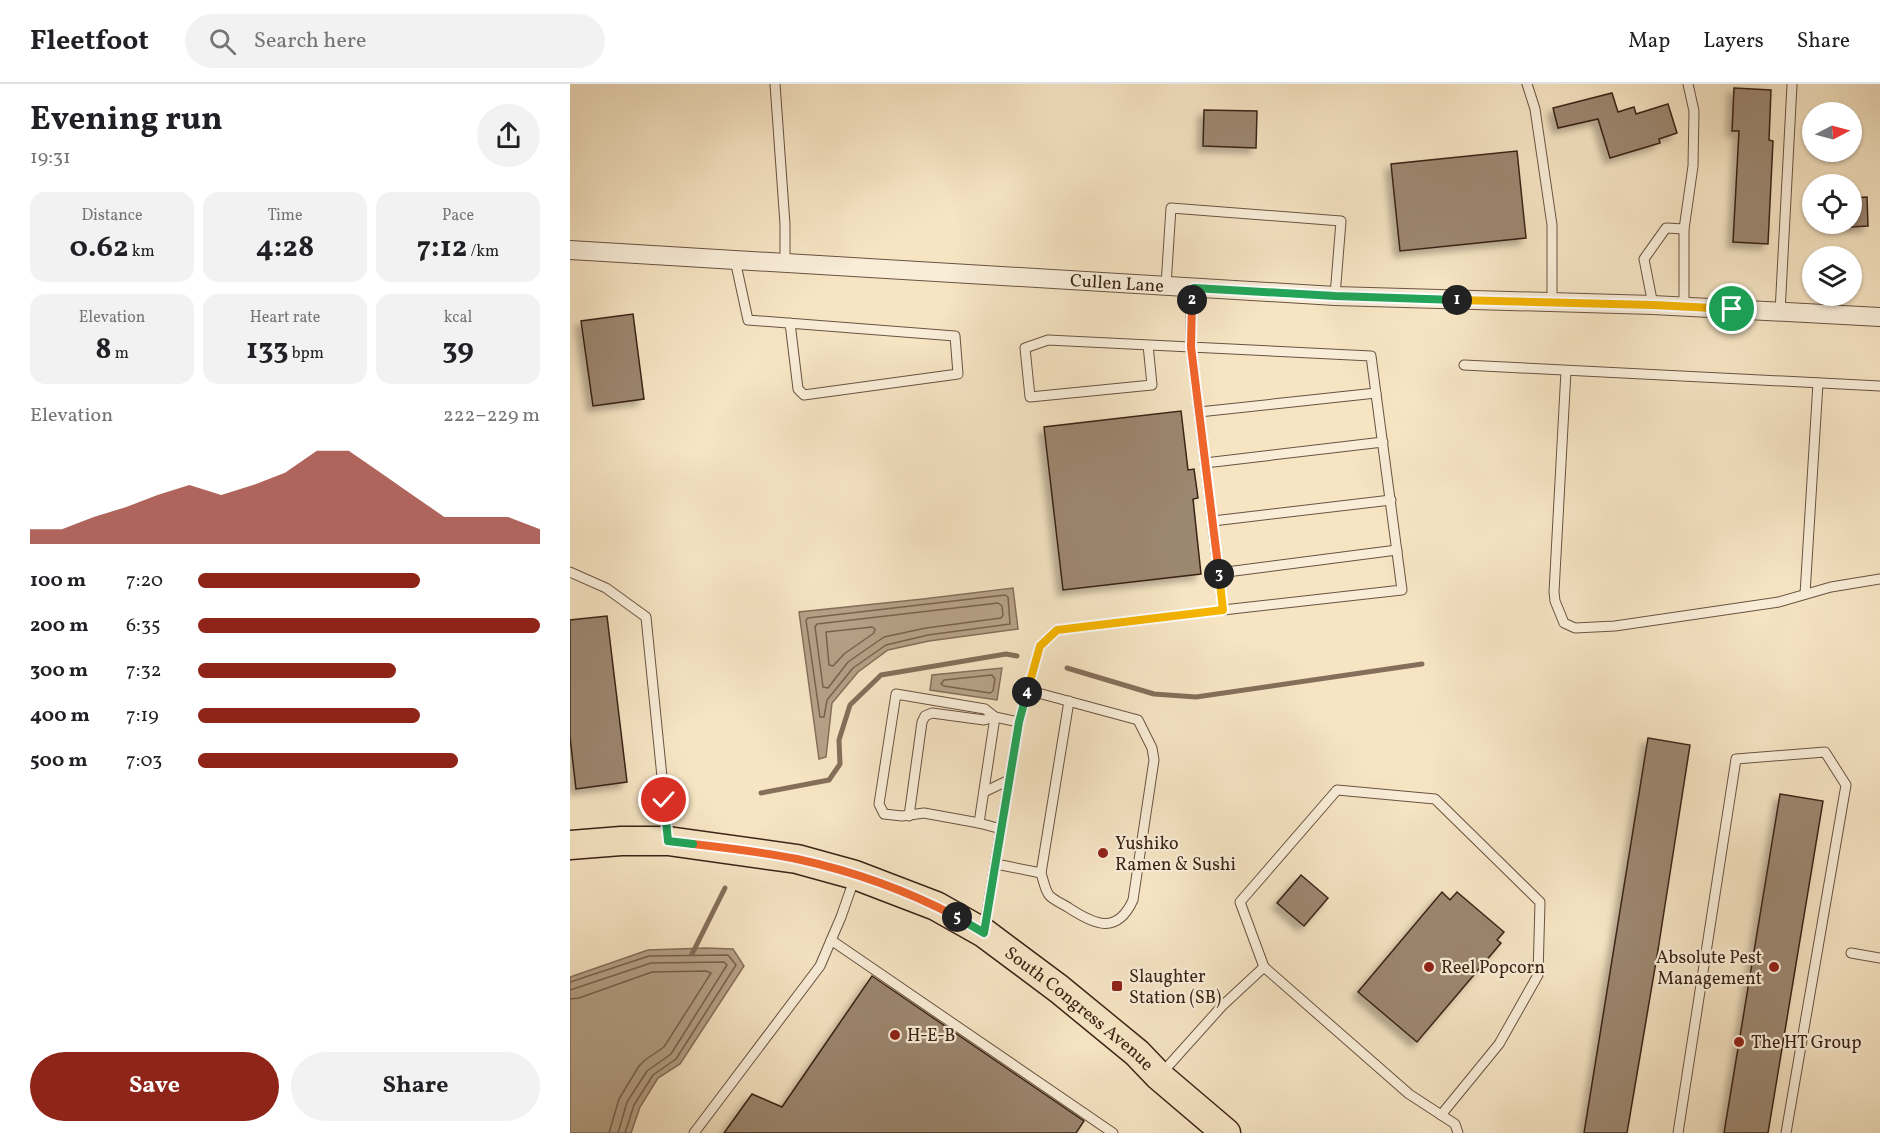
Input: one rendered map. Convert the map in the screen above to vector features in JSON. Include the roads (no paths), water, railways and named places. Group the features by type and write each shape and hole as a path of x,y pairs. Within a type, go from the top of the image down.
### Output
{"main road":[{"name":"South Congress Avenue","path":"570,845 621,841 668,841 797,859 855,875 936,906 984,933 1067,995 1227,1133"}],"street":[{"name":"Cullen Lane","path":"570,250 785,261 1335,296 1684,306 1880,317"}],"lane":[{"path":"775,84 785,224 785,261"},
{"path":"1527,84 1535,109 1552,225 1552,303"},
{"path":"1684,306 1684,229 1693,166 1694,111 1688,84"},
{"path":"1780,312 1792,85"},
{"path":"1166,285 1172,208 1341,221 1335,296"},
{"path":"1653,305 1644,259 1666,228 1684,229"},
{"path":"735,260 748,320 790,323 955,336 958,374 804,395 798,389 790,323"},
{"path":"1194,288 1191,310 1191,347 1223,610"},
{"path":"984,933 1019,722 1040,646 1057,630 1402,590 1371,356 1048,340 1025,348 1030,397 1152,385 1148,345"},
{"path":"1464,365 1880,386"},
{"path":"1566,371 1554,592 1555,601 1564,623 1575,628 1615,626 1779,602 1831,587 1880,579"},
{"path":"1805,594 1818,383"},
{"path":"1199,412 1376,393"},
{"path":"1205,463 1383,442"},
{"path":"1213,521 1391,500"},
{"path":"1219,573 1397,550"},
{"path":"570,572 606,588 646,617 668,841"},
{"path":"1028,690 1069,701 1137,720 1152,748 1154,760 1133,900 1127,912 1116,922 1102,924 1088,921 1049,895 1041,873 1069,701"},
{"path":"1001,829 979,822 924,813 909,816 884,814 879,804 896,694 985,709 995,717 1019,722"},
{"path":"909,816 922,722 925,716 932,713 984,720 995,717"},
{"path":"979,822 995,717"},
{"path":"1678,1133 1736,759 1825,752 1846,785 1786,1133"},
{"path":"984,792 1009,780"},
{"path":"1441,1115 1499,1044 1538,975 1540,903 1435,799 1337,790 1240,902 1264,967 1409,1094 1441,1115 1455,1124 1458,1133"},
{"path":"996,864 1041,873"},
{"path":"694,1133 820,966 855,875"},
{"path":"831,940 1113,1133"},
{"path":"1851,953 1880,958"},
{"path":"1159,1076 1222,1006 1264,967"}],"water":[{"path":"1013,588 1018,629 929,641 888,650 858,672 832,703 826,757 819,759 799,612"},
{"path":"1002,668 997,700 930,690 932,675"},
{"path":"733,949 744,966 680,1064 658,1078 640,1107 631,1133 570,1133 570,977 648,950"}],"waterway":[{"path":"761,793 829,780 840,764 839,740 850,705 881,675 1006,654 1017,656"},
{"path":"1067,668 1154,694 1196,697 1422,664"},
{"path":"692,954 725,888"}],"place":[{"name":"Yushiko Ramen & Sushi","path":"1103,853"},
{"name":"Reel Popcorn","path":"1429,967"},
{"name":"Absolute Pest Management","path":"1774,967"},
{"name":"Slaughter Station (SB)","path":"1117,986"},
{"name":"H-E-B","path":"895,1035"},
{"name":"The HT Group","path":"1739,1042"}]}
